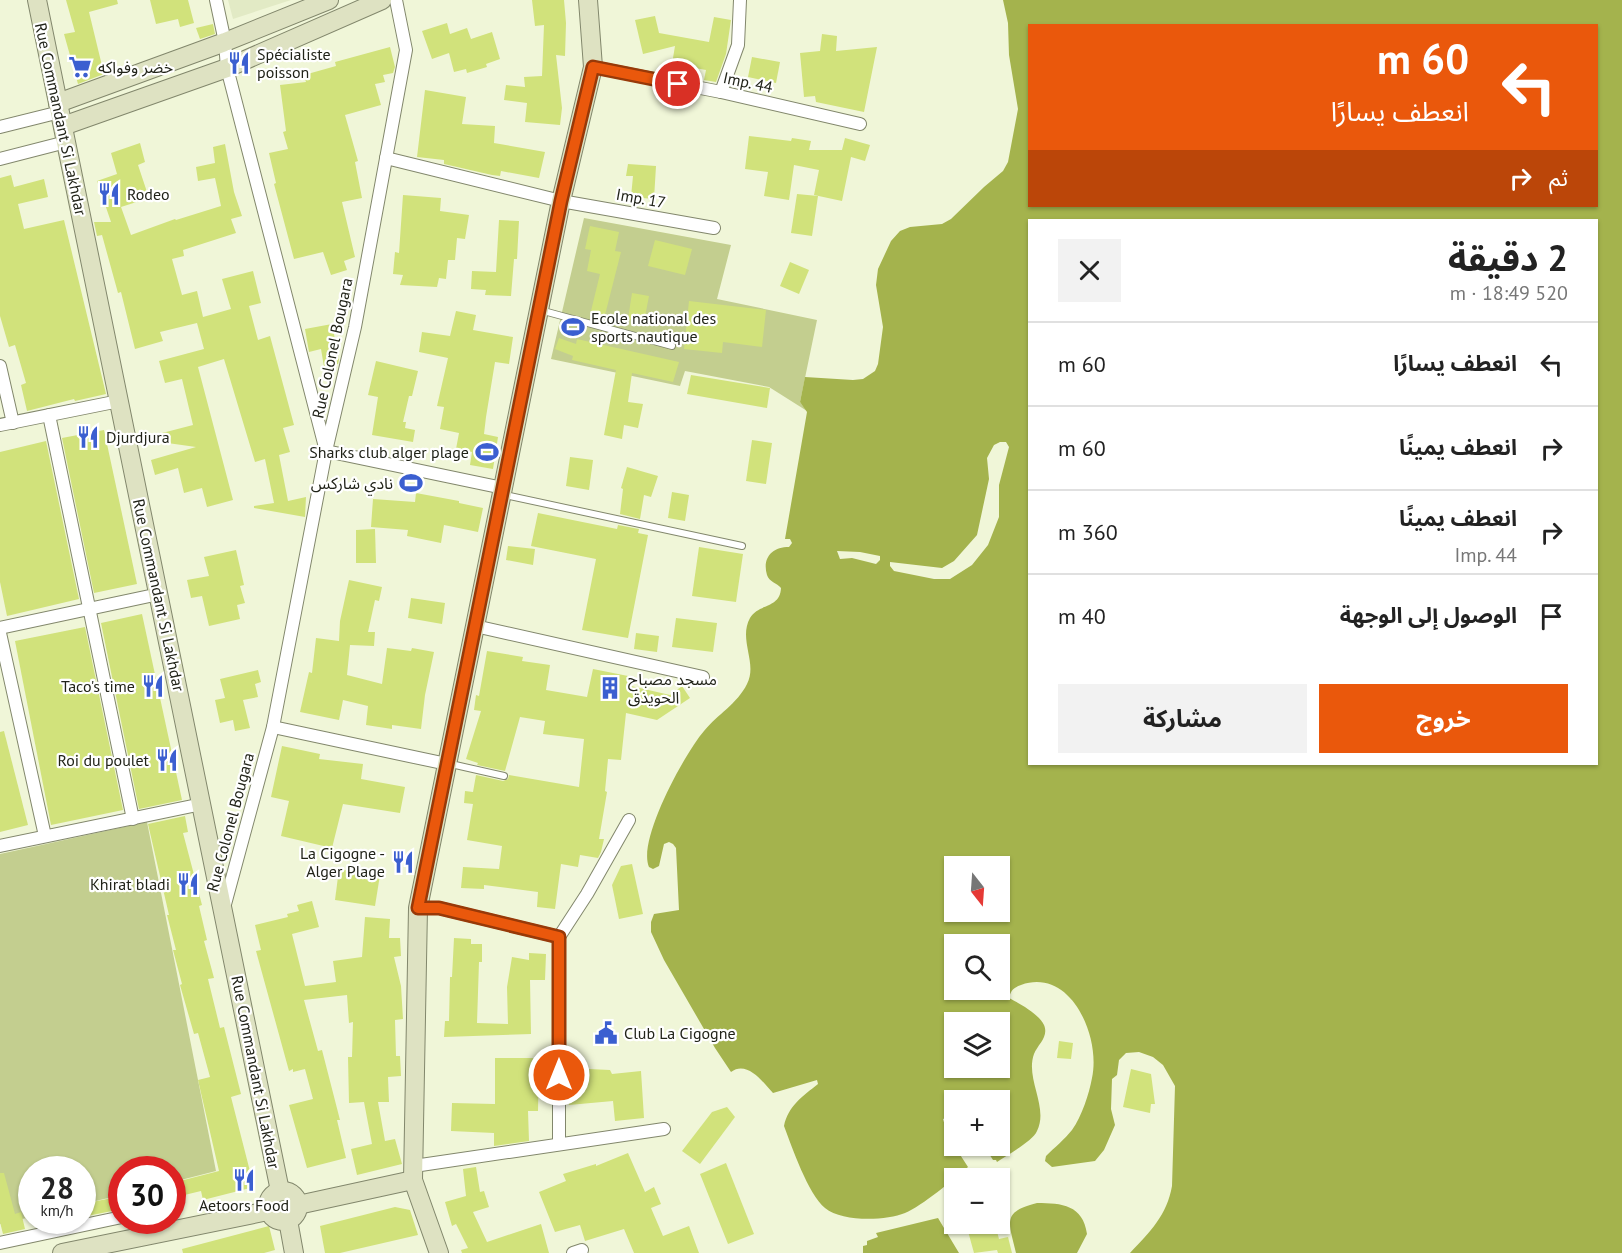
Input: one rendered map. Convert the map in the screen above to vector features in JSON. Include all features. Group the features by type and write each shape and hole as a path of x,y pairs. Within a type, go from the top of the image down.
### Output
{"street":[{"name":"Rue Commandant Si Lakhdar","path":"37,0 280,1191"},
{"path":"216,0 225,42 227,68 326,451 502,491"},
{"path":"0,159 62,121 225,42 329,0"},
{"path":"0,127 62,121 227,68 382,0"},
{"name":"Rue Colonel Bougara","path":"223,911 273,727 326,451 355,327 406,50 396,0"},
{"path":"439,1253 414,1173 418,908 561,201 593,67 588,0"},
{"path":"721,92 738,45 740,0"},
{"name":"Imp. 44","path":"593,67 721,92 860,124"},
{"name":"Imp. 17","path":"386,158 561,201 714,228"},
{"path":"0,366 6,424 119,401"},
{"path":"49,416 133,819"},
{"path":"0,628 159,594"},
{"path":"475,626 703,677"},
{"path":"0,633 45,836"},
{"path":"273,727 447,764"},
{"path":"0,846 201,804"},
{"path":"559,1144 559,937 588,894 629,820"},
{"path":"418,908 439,908 559,937"},
{"path":"298,1205 414,1173 559,1144 664,1129"},
{"path":"280,1191 290,1192 298,1205 295,1214 288,1220 276,1219 268,1210 270,1198 280,1191"},
{"path":"186,1222 268,1210"},
{"path":"0,1243 108,1220"},
{"path":"288,1220 294,1253"},
{"path":"62,1253 101,1249 136,1234"}],"lane":[{"path":"539,310 672,346"},
{"path":"502,491 742,546"},
{"path":"447,764 504,776"}],"shaded area":[{"path":"228,0 291,0 233,19"},
{"path":"1003,0 1622,0 1622,1253 1130,1253 1157,1223 1170,1196 1175,1086 1163,1065 1153,1057 1139,1052 1126,1053 1119,1060 1117,1075 1112,1079 1111,1109 1115,1125 1104,1150 1095,1161 1052,1167 1045,1161 1046,1156 1076,1124 1085,1105 1094,1061 1092,1044 1079,1009 1068,996 1054,986 1039,982 1021,985 1016,987 1010,996 1010,934 944,934 944,1000 1010,999 1033,1013 1044,1025 1044,1037 1034,1054 1032,1064 1040,1112 1040,1122 1035,1135 1010,1153 1010,1090 944,1090 944,1156 961,1156 968,1167 944,1168 944,1187 912,1210 897,1216 864,1219 832,1213 825,1208 813,1192 801,1170 784,1126 793,1107 818,1084 817,1080 773,1093 760,1078 749,1070 737,1069 731,1072 664,960 651,932 651,922 654,914 679,910 676,848 669,842 664,844 659,866 653,869 649,867 647,854 650,837 665,797 696,742 709,725 733,703 747,684 750,668 746,635 750,618 758,610 773,603 780,595 781,588 768,577 766,563 773,551 789,547 792,543 790,539 785,539 807,412 800,402 805,377 853,380 863,379 875,371 883,327 876,285 878,269 891,241 900,231 910,227 942,224 951,219 1003,171 1008,162 1018,109 1009,55 1008,23"},
{"path":"584,218 731,245 717,299 817,320 800,402 807,411 769,387 685,371 680,386 551,359"},
{"path":"147,822 216,1171 186,1179 186,1156 108,1156 108,1198 96,1201 96,1156 18,1156 18,1220 0,1224 0,854"},
{"path":"990,1156 1006,1156 997,1162"},
{"path":"1037,1203 1055,1204 1076,1211 1085,1224 1087,1234 1077,1253 1016,1253 1010,1220 1018,1210"},
{"path":"938,1218 944,1228 944,1234 948,1234 959,1253 863,1253 863,1246 867,1245 867,1241 878,1237 876,1233"}],"pier":[{"path":"1006,442 1009,447 999,485 999,517 988,545 972,565 950,579 934,579 894,571 890,562 942,568 954,561 977,535 989,479 987,458 994,445"},
{"path":"837,551 880,556 880,560 876,564 852,558 840,559"}],"building":[{"path":"66,0 117,0 118,4 89,12 104,74 78,84 64,34 75,32"},
{"path":"150,0 188,0 194,23 180,27 178,19 156,24"},
{"path":"532,0 564,0 565,56 556,55 562,108 560,125 525,122 527,103 504,100 506,85 525,87 524,77 542,76 544,25 535,26"},
{"path":"655,16 659,33 709,42 714,17 731,20 726,54 716,82 704,80 706,70 672,64 675,46 643,54 635,20"},
{"path":"447,23 450,34 467,28 471,39 492,32 500,59 486,64 487,67 467,73 466,69 454,72 449,53 432,59 422,31"},
{"path":"213,24 215,34 200,39 196,28"},
{"path":"822,34 837,36 836,51 877,47 864,112 816,102 815,96 804,97 800,53 820,51"},
{"path":"390,47 395,67 393,73 383,75 385,82 375,84 381,105 345,115 358,161 355,162 362,198 342,202 355,257 344,261 347,270 331,275 323,252 294,259 274,184 276,183 269,153 288,149 283,132 286,131 280,85 306,82 304,75 336,66 335,62"},
{"path":"752,57 780,62 776,83 748,77"},
{"path":"425,90 466,97 462,124 495,126 494,143 545,152 539,178 501,171 500,176 492,175 444,164 444,160 417,157"},
{"path":"749,136 811,141 809,150 842,150 845,138 870,145 865,161 851,157 842,201 814,195 819,170 794,165 789,200 764,196 768,172 745,169"},
{"path":"140,143 145,162 138,165 149,198 121,207 131,235 221,206 215,178 198,181 196,167 215,163 213,147 225,144 234,192 242,216 231,219 236,233 183,250 184,256 172,259 182,295 197,291 203,317 231,309 222,279 253,271 261,303 249,306 258,340 270,336 294,425 283,428 290,452 279,455 288,501 306,497 305,517 254,508 254,506 274,503 265,459 255,462 224,359 198,367 233,500 207,507 202,488 184,493 178,468 155,475 151,460 196,447 139,439 193,425 182,379 165,383 159,361 204,349 197,323 160,332 163,341 135,349 121,292 118,293 102,235 97,236 94,222 111,222 97,181 117,174 111,153"},
{"path":"628,164 656,166 654,199 631,197 633,176 626,176"},
{"path":"11,175 14,187 44,179 48,197 18,204 24,229 64,220 106,394 75,401 74,399 27,411 21,385 26,383 15,345 9,347 0,316 0,178"},
{"path":"797,194 818,196 812,236 791,233"},
{"path":"403,195 441,198 440,211 469,215 465,239 457,238 455,260 448,260 446,279 439,278 437,287 400,285 403,275 393,274 395,252 399,253"},
{"path":"499,220 519,221 517,259 514,259 511,296 485,295 486,290 471,289 472,271 496,272"},
{"path":"590,226 619,232 615,251 621,252 605,315 591,311 600,274 587,271 591,250 585,249"},
{"path":"655,240 692,249 685,275 648,266"},
{"path":"790,262 809,270 799,294 780,286"},
{"path":"632,293 649,296 644,322 628,319"},
{"path":"689,301 766,310 762,347 723,342 722,353 684,349"},
{"path":"456,311 476,315 473,330 513,337 509,364 495,362 486,417 484,434 498,437 493,469 470,465 472,452 456,449 459,433 440,429 444,407 437,406 448,358 419,352 422,332 450,336"},
{"path":"332,324 339,360 338,364 324,367 321,349 309,352 305,329"},
{"path":"559,338 576,344 577,339 679,362 673,382 632,373 628,402 643,404 638,428 624,425 622,439 604,435 616,370 572,360 573,356 555,349"},
{"path":"376,361 418,371 403,422 406,422 405,428 415,430 413,442 372,435 378,397 368,395"},
{"path":"691,375 770,388 767,408 687,394"},
{"path":"104,430 137,584 94,593 62,438"},
{"path":"752,440 772,443 766,484 746,481"},
{"path":"46,441 79,599 7,616 0,582 0,452"},
{"path":"570,457 593,460 589,490 566,486"},
{"path":"627,467 658,476 651,497 644,495 640,519 620,514 623,489 621,488"},
{"path":"672,492 689,495 685,521 668,518"},
{"path":"416,493 483,508 478,532 444,525 441,543 407,536 408,530 371,527 373,499 415,502"},
{"path":"538,513 617,529 618,525 639,529 638,533 648,535 628,638 582,630 596,559 531,546"},
{"path":"375,529 376,563 356,563 356,530"},
{"path":"508,546 535,549 533,565 506,560"},
{"path":"699,547 743,554 736,602 692,596"},
{"path":"236,550 244,585 240,586 245,603 237,605 240,619 209,626 202,596 191,598 187,580 209,576 204,557"},
{"path":"349,580 382,587 379,601 375,600 368,632 375,632 374,646 350,645 347,675 382,684 387,648 411,651 412,648 434,652 421,729 392,725 392,729 366,725 368,706 343,700 339,720 300,712 309,672 312,673 316,638 339,641 340,621"},
{"path":"411,598 445,603 442,624 408,618"},
{"path":"142,614 182,800 139,809 101,623"},
{"path":"676,618 717,623 713,652 672,647"},
{"path":"85,627 123,810 51,825 15,641"},
{"path":"636,633 659,636 657,652 634,649"},
{"path":"487,651 523,657 522,661 550,665 546,690 587,697 593,669 633,677 631,686 670,695 682,686 690,698 657,720 626,713 621,760 608,759 605,791 607,792 599,839 604,839 601,852 598,858 580,855 578,867 561,864 555,909 537,907 538,892 484,885 484,889 461,888 463,867 499,869 502,846 467,840 473,804 464,803 465,791 473,792 476,775 503,781 508,779 509,775 579,787 584,739 543,734 545,721 520,717 505,771 477,765 478,763 466,759 481,711 474,710 476,695 479,696"},
{"path":"258,670 261,682 255,684 258,697 243,700 250,728 235,731 233,720 220,723 215,700 225,698 220,679"},
{"path":"4,731 28,825 0,832 0,732"},
{"path":"282,746 320,754 319,759 363,764 361,779 405,787 400,813 343,804 332,848 281,836 289,801 271,797"},
{"path":"185,816 188,832 183,833 202,905 199,906 207,940 204,941 214,978 208,979 220,1028 224,1027 241,1094 231,1097 254,1187 203,1200 201,1191 186,1195 186,1179 219,1171 198,1080 210,1077 198,1033 194,1034 180,985 182,984 173,950 176,950 148,824"},
{"path":"632,864 643,914 619,919 612,885 621,866"},
{"path":"339,869 380,875 375,906 335,900"},
{"path":"312,901 319,927 292,934 305,986 336,982 333,961 362,957 365,917 390,919 389,938 400,938 401,956 394,957 401,986 403,1019 395,1020 396,1056 400,1056 401,1076 388,1077 389,1102 378,1102 385,1141 395,1139 402,1164 357,1175 351,1149 372,1144 364,1102 349,1103 348,1057 352,1057 353,1022 349,1023 347,995 304,1000 318,1051 322,1050 340,1120 337,1120 346,1158 307,1168 289,1105 313,1099 305,1069 289,1071 256,951 261,950 255,925 288,917 287,914 299,911 297,905"},
{"path":"454,938 471,939 471,944 482,944 482,962 479,962 477,1023 508,1024 507,987 512,957 529,960 529,953 546,954 545,980 530,980 531,1034 444,1037 445,1021 449,1021"},
{"path":"1059,1041 1073,1043 1071,1059 1057,1058"},
{"path":"495,1058 539,1058 538,1111 528,1111 529,1141 494,1146 494,1133 451,1131 452,1103 495,1104"},
{"path":"569,1068 610,1070 612,1074 641,1071 644,1118 615,1121 613,1101 569,1105 567,1086"},
{"path":"1131,1069 1151,1074 1155,1104 1151,1104 1150,1113 1123,1107"},
{"path":"727,1107 735,1117 700,1164 682,1151 712,1112"},
{"path":"628,1153 645,1192 654,1187 661,1204 651,1208 663,1236 689,1226 699,1253 634,1253 624,1229 585,1241 580,1225 555,1232 539,1192 566,1181 563,1174 596,1164 596,1166"},
{"path":"726,1163 754,1234 728,1244 700,1174"},
{"path":"476,1167 480,1192 484,1191 489,1207 473,1212 487,1242 541,1224 549,1253 462,1253 461,1250 468,1248 456,1224 452,1226 445,1202 466,1196 463,1169"},
{"path":"0,1173 4,1173 15,1214 18,1213 18,1231 3,1234 0,1222"},
{"path":"108,1199 108,1212 96,1214 96,1201"},
{"path":"395,1207 410,1210 418,1235 340,1253 325,1253 320,1226"},
{"path":"269,1226 275,1250 264,1253 183,1253 182,1249"},
{"path":"969,1234 998,1234 999,1239 1008,1237 1012,1253 998,1253 997,1250 974,1253"}],"place":[{"name":"Spécialiste poisson","path":"239,63"},
{"name":"خضر وفواكه","path":"80,67"},
{"name":"Rodeo","path":"109,194"},
{"name":"Ecole national des sports nautique","path":"573,327"},
{"name":"Djurdjura","path":"88,437"},
{"name":"Sharks club alger plage","path":"487,452"},
{"name":"نادي شاركس","path":"411,483"},
{"name":"Taco's time","path":"153,686"},
{"name":"مسجد مصباح الحويذق","path":"610,688"},
{"name":"Roi du poulet","path":"167,760"},
{"name":"La Cigogne - Alger Plage","path":"403,862"},
{"name":"Khirat bladi","path":"188,884"},
{"name":"Club La Cigogne","path":"606,1033"},
{"name":"Aetoors Food","path":"244,1180"}],"route":[{"path":"559,1075 559,937 439,908 418,908 561,201 593,67 678,84"}]}
